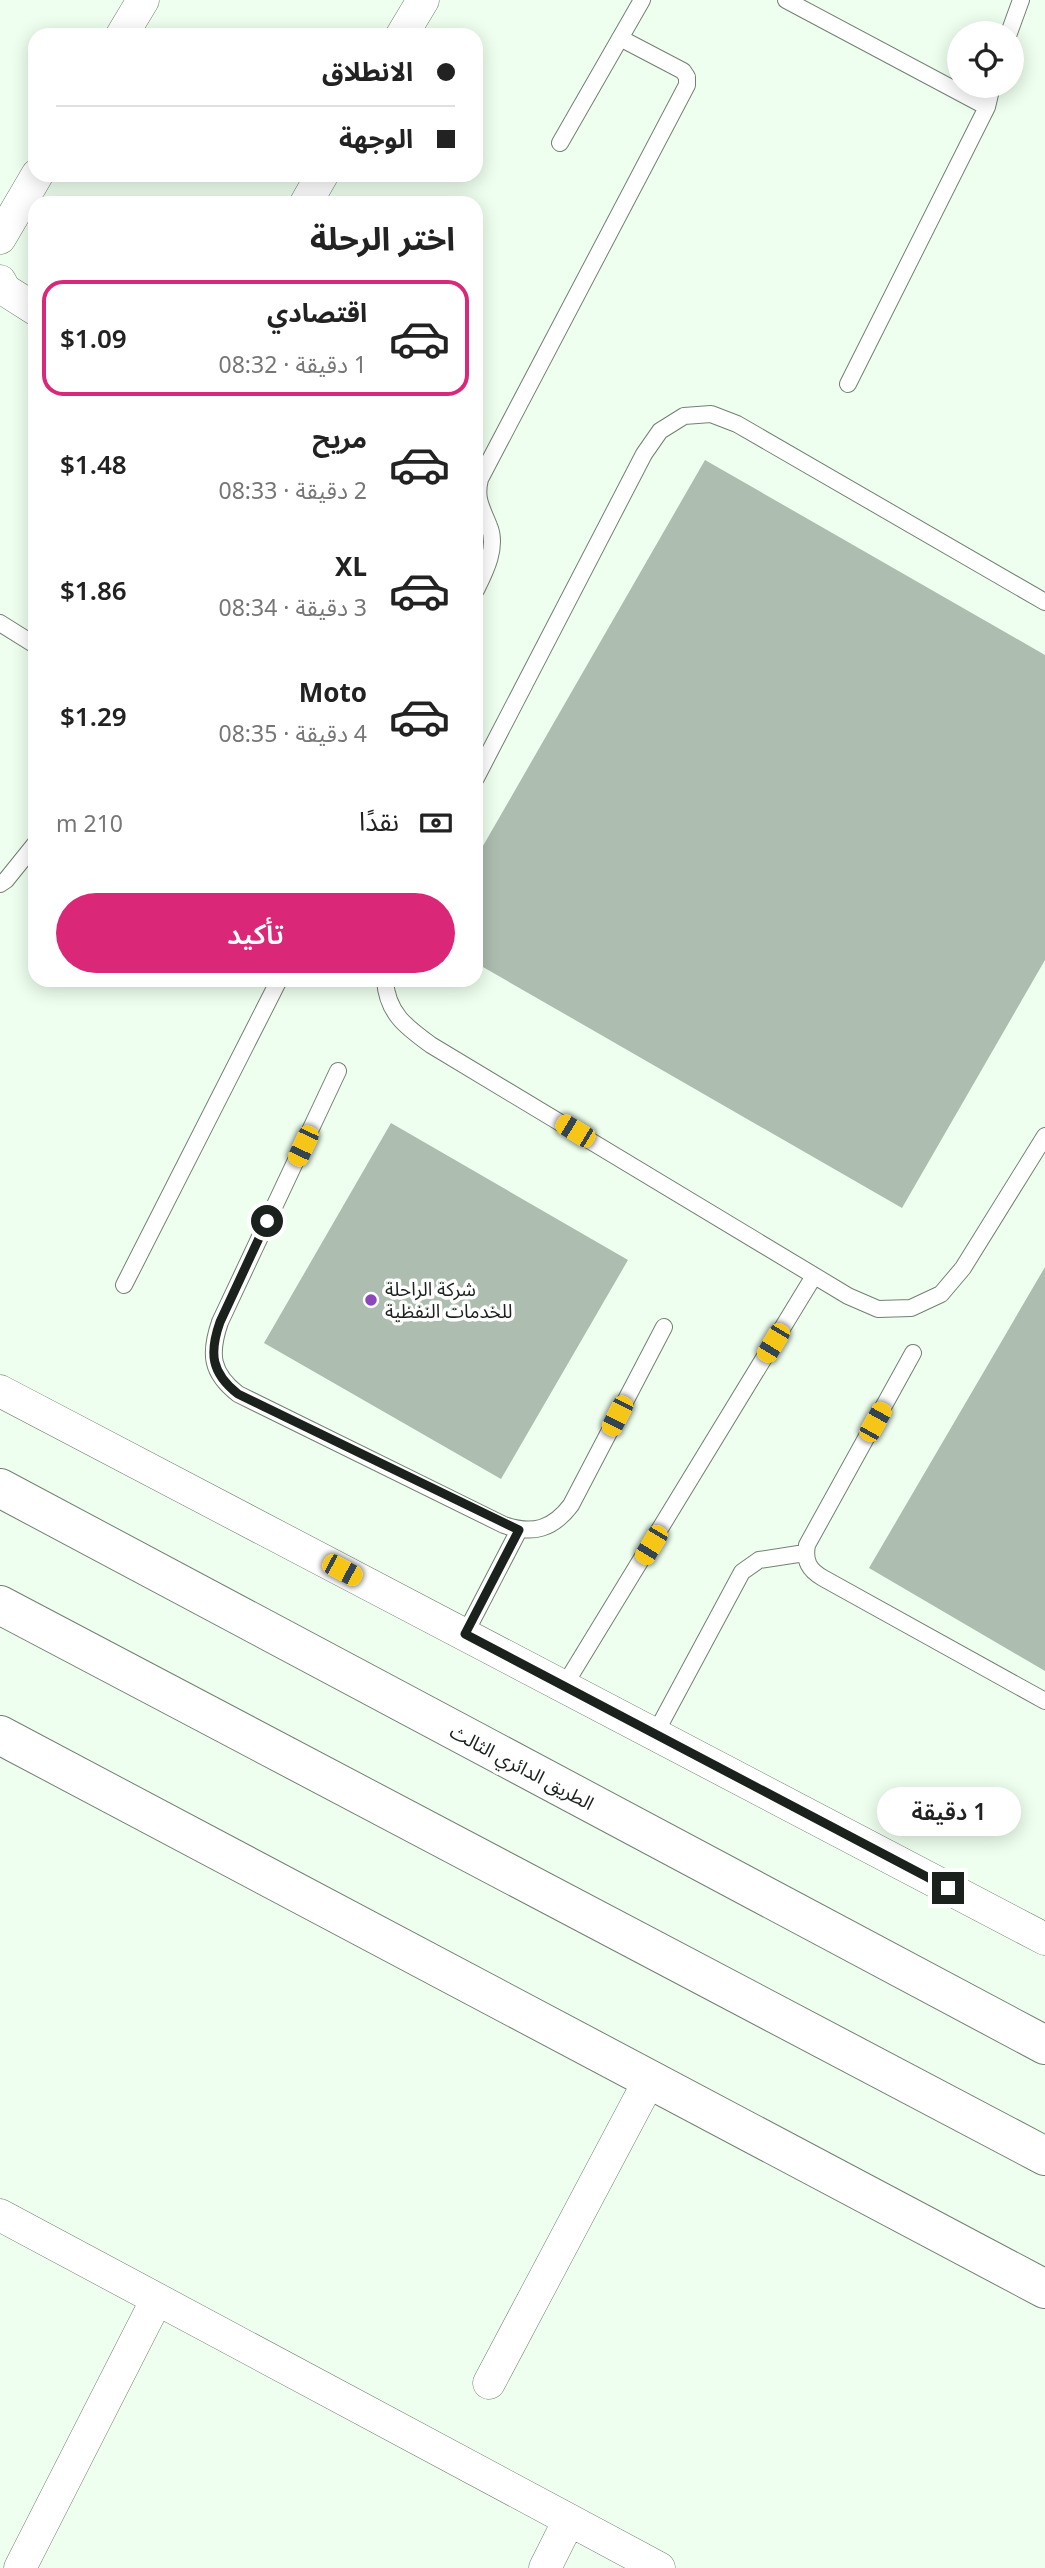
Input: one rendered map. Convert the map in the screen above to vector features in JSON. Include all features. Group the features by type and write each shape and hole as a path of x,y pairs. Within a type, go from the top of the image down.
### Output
{"main road":[{"name":"الطريق الدائري الثالث","path":"0,1488 1045,2045"},
{"path":"0,1605 1045,2156"},
{"path":"0,1735 1045,2289"}],"street":[{"path":"126,28 143,0"},
{"path":"406,28 422,0"},
{"path":"0,238 33,182"},
{"path":"0,281 5,290 28,305"},
{"path":"0,1391 1045,1939"},
{"path":"489,2383 650,2079"},
{"path":"0,2215 659,2568"},
{"path":"20,2568 157,2299"},
{"path":"545,2568 569,2520"}],"lane":[{"path":"560,143 642,0"},
{"path":"786,0 987,107"},
{"path":"1013,21 1021,0"},
{"path":"483,473 687,85 687,77 683,71 620,38"},
{"path":"848,384 989,98"},
{"path":"483,764 644,454 660,431 684,416 711,414 737,424 1045,602"},
{"path":"483,514 490,527 492,542 490,558 483,574"},
{"path":"0,623 28,641"},
{"path":"0,884 28,852"},
{"path":"124,1285 275,987"},
{"path":"386,987 386,994 403,1025 431,1045 814,1276 848,1296 878,1309 912,1308 941,1294 963,1268 1045,1136"},
{"path":"338,1071 220,1322 213,1354 216,1370 225,1384 238,1394 519,1530 534,1531 549,1527 562,1518 571,1505 664,1327"},
{"path":"564,1686 814,1276"},
{"path":"913,1353 807,1545 807,1564 814,1573 1045,1702"},
{"path":"465,1634 519,1530"},
{"path":"655,1734 742,1572 759,1560 805,1553"}],"building":[{"path":"705,460 1045,655 1045,960 902,1208 483,967 483,846"},
{"path":"391,1123 628,1260 501,1479 264,1343"},
{"path":"1045,1267 1045,1671 869,1568"}],"place":[{"name":"شركة الراحلة للخدمات النفظية","path":"371,1300"}],"route":[{"path":"267,1221 220,1322 213,1354 216,1370 225,1384 238,1394 519,1530 465,1634 948,1888"}]}
